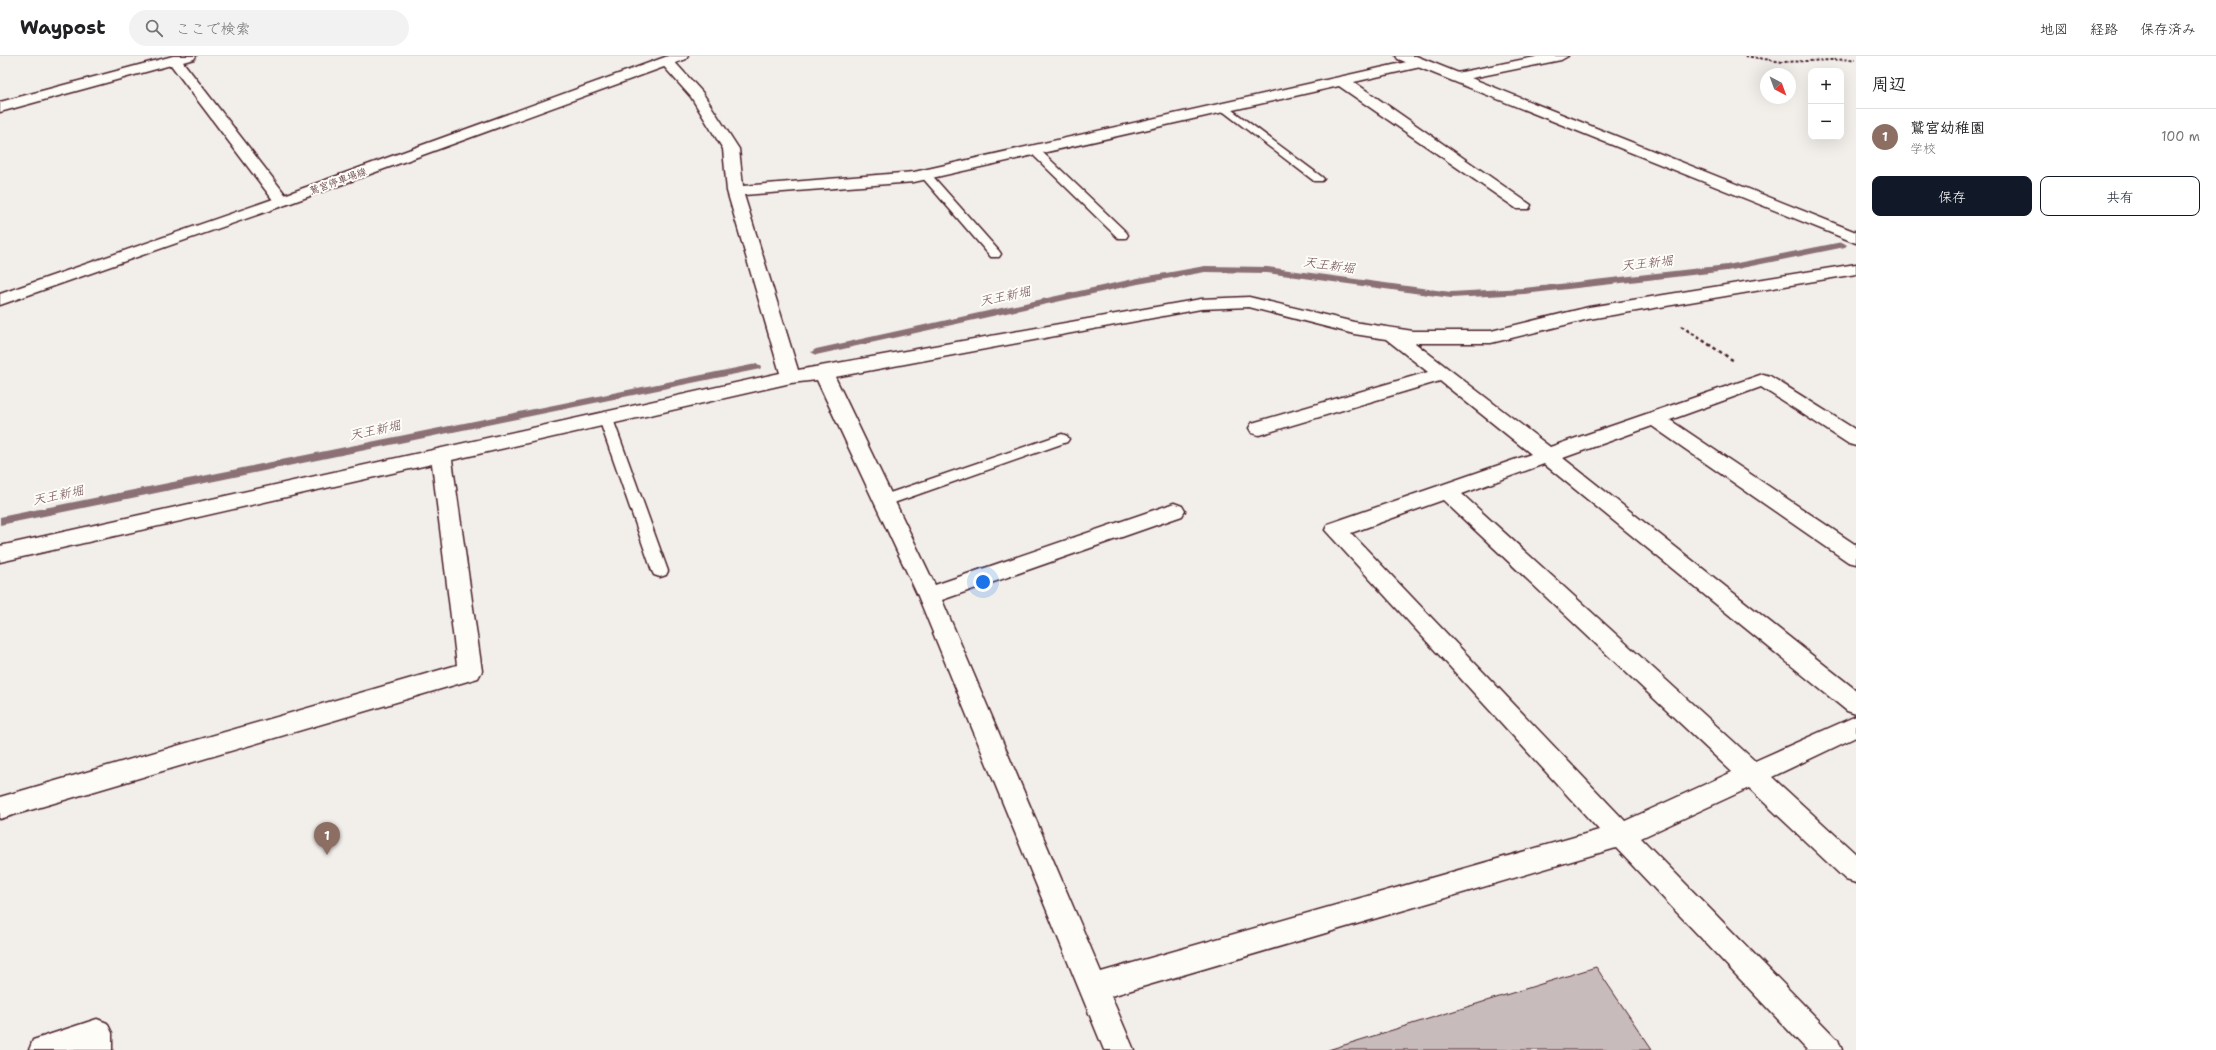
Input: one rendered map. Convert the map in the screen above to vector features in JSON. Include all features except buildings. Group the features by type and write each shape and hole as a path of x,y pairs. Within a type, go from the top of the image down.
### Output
{"street":[{"path":"0,107 189,56"},
{"path":"1403,56 1856,238"},
{"path":"1457,77 1561,56"},
{"path":"669,58 697,95 731,149 735,191 791,376"},
{"name":"鷲宮停車場線","path":"0,300 282,201 669,58"},
{"path":"174,60 282,201"},
{"path":"735,191 925,174 1420,63"},
{"path":"1341,80 1523,204"},
{"path":"0,554 441,457 791,376 823,373 1201,304 1248,302 1354,328 1413,337 1491,337 1589,313 1856,269"},
{"path":"1391,334 1547,456 1856,704"},
{"path":"823,373 929,596 1119,1050"},
{"path":"1259,428 1443,374"},
{"path":"1827,1050 1621,835 1336,530 1763,380 1856,440"},
{"path":"1654,418 1856,556"},
{"path":"0,808 470,671 441,457"},
{"path":"1446,491 1856,871"},
{"path":"929,596 1174,511"},
{"path":"1092,988 1621,835 1856,726"},
{"path":"44,1050 97,1033 97,1050"}],"lane":[{"path":"1224,107 1318,178"},
{"path":"1034,150 1122,235"},
{"path":"925,174 995,254"},
{"path":"606,419 660,570"},
{"path":"883,501 1062,438"}],"path":[{"path":"1745,56 1782,62 1856,59"},
{"path":"1647,303 1763,380"}],"waterway":[{"name":"天王新堀","path":"816,352 1138,281 1205,269 1267,270 1451,295 1524,291 1727,268 1842,245"},
{"name":"天王新堀","path":"0,521 756,367"}],"place":[{"name":"鷲宮幼稚園","path":"327,855"}]}
